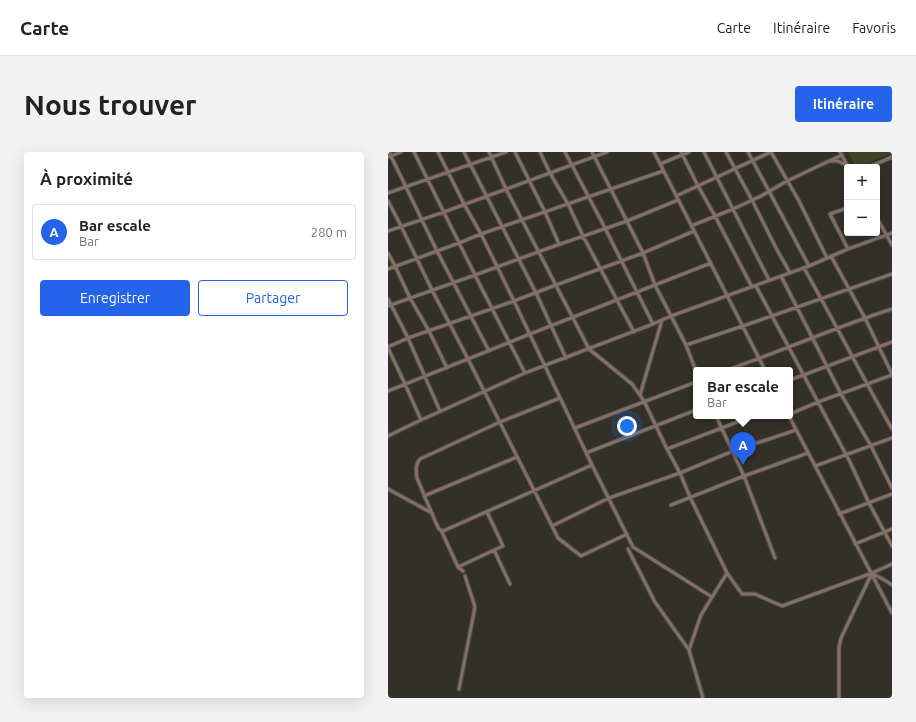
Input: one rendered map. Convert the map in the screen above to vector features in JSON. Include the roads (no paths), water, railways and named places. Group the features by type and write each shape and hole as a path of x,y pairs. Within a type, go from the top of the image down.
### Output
{"street":[{"path":"389,152 437,251 489,351"},
{"path":"390,156 401,152"},
{"path":"414,152 525,374"},
{"path":"438,152 481,234 586,453 633,547 712,597"},
{"path":"464,152 536,293 566,358"},
{"path":"489,152 506,189 589,349 632,384 644,401 666,449 680,473 727,574 742,594 755,594 782,606 872,574 892,564"},
{"path":"388,193 506,152"},
{"path":"515,152 559,244"},
{"path":"540,152 634,332"},
{"path":"565,152 638,292 653,324"},
{"path":"592,152 643,253 655,285 686,345 695,367"},
{"path":"388,231 607,152"},
{"path":"654,152 764,367"},
{"path":"660,164 681,154 689,152"},
{"path":"704,152 769,280"},
{"path":"726,152 790,273"},
{"path":"748,152 808,266"},
{"path":"676,196 771,152 788,181 827,258"},
{"path":"681,154 772,316 846,455 892,546"},
{"path":"691,226 769,192 841,154 846,164"},
{"path":"876,164 892,157"},
{"path":"827,162 838,161 844,164"},
{"path":"388,269 481,234 663,171"},
{"path":"389,305 627,221 678,200"},
{"path":"388,201 558,538 581,556 627,534"},
{"path":"844,209 830,214 848,249"},
{"path":"880,223 892,246"},
{"path":"421,420 388,348 408,338 492,310 643,253 694,231"},
{"path":"388,436 484,391 525,374 634,332 671,316 804,268 848,249 892,233"},
{"path":"388,253 447,368"},
{"path":"793,413 818,402 892,374 865,318 831,256"},
{"path":"388,391 711,263"},
{"path":"804,268 892,429"},
{"path":"686,345 892,274"},
{"path":"781,276 841,394 871,446 892,488"},
{"path":"388,299 389,305 408,338 440,411"},
{"path":"736,367 892,309"},
{"path":"640,395 662,320"},
{"path":"793,379 892,342"},
{"path":"574,428 693,383"},
{"path":"463,571 458,567 424,496 417,478 416,465 418,461 500,422 560,398"},
{"path":"586,453 693,411"},
{"path":"718,419 744,476 775,558"},
{"path":"666,449 745,419"},
{"path":"791,419 839,514 892,613"},
{"path":"552,526 609,498 680,473 733,451 796,430"},
{"path":"815,466 892,438"},
{"path":"671,504 808,453"},
{"path":"424,496 517,457"},
{"path":"441,530 443,531 592,465"},
{"path":"388,489 432,513"},
{"path":"839,514 892,494"},
{"path":"458,567 503,546 487,512"},
{"path":"855,544 892,529"},
{"path":"628,549 655,602 689,650 703,698"},
{"path":"494,550 510,584"},
{"path":"689,650 701,615 727,574"},
{"path":"872,574 892,585"},
{"path":"839,698 839,647 841,638 872,574"},
{"path":"459,689 475,607 465,576"}],"place":[{"name":"Bar escale","path":"743,465"}]}
